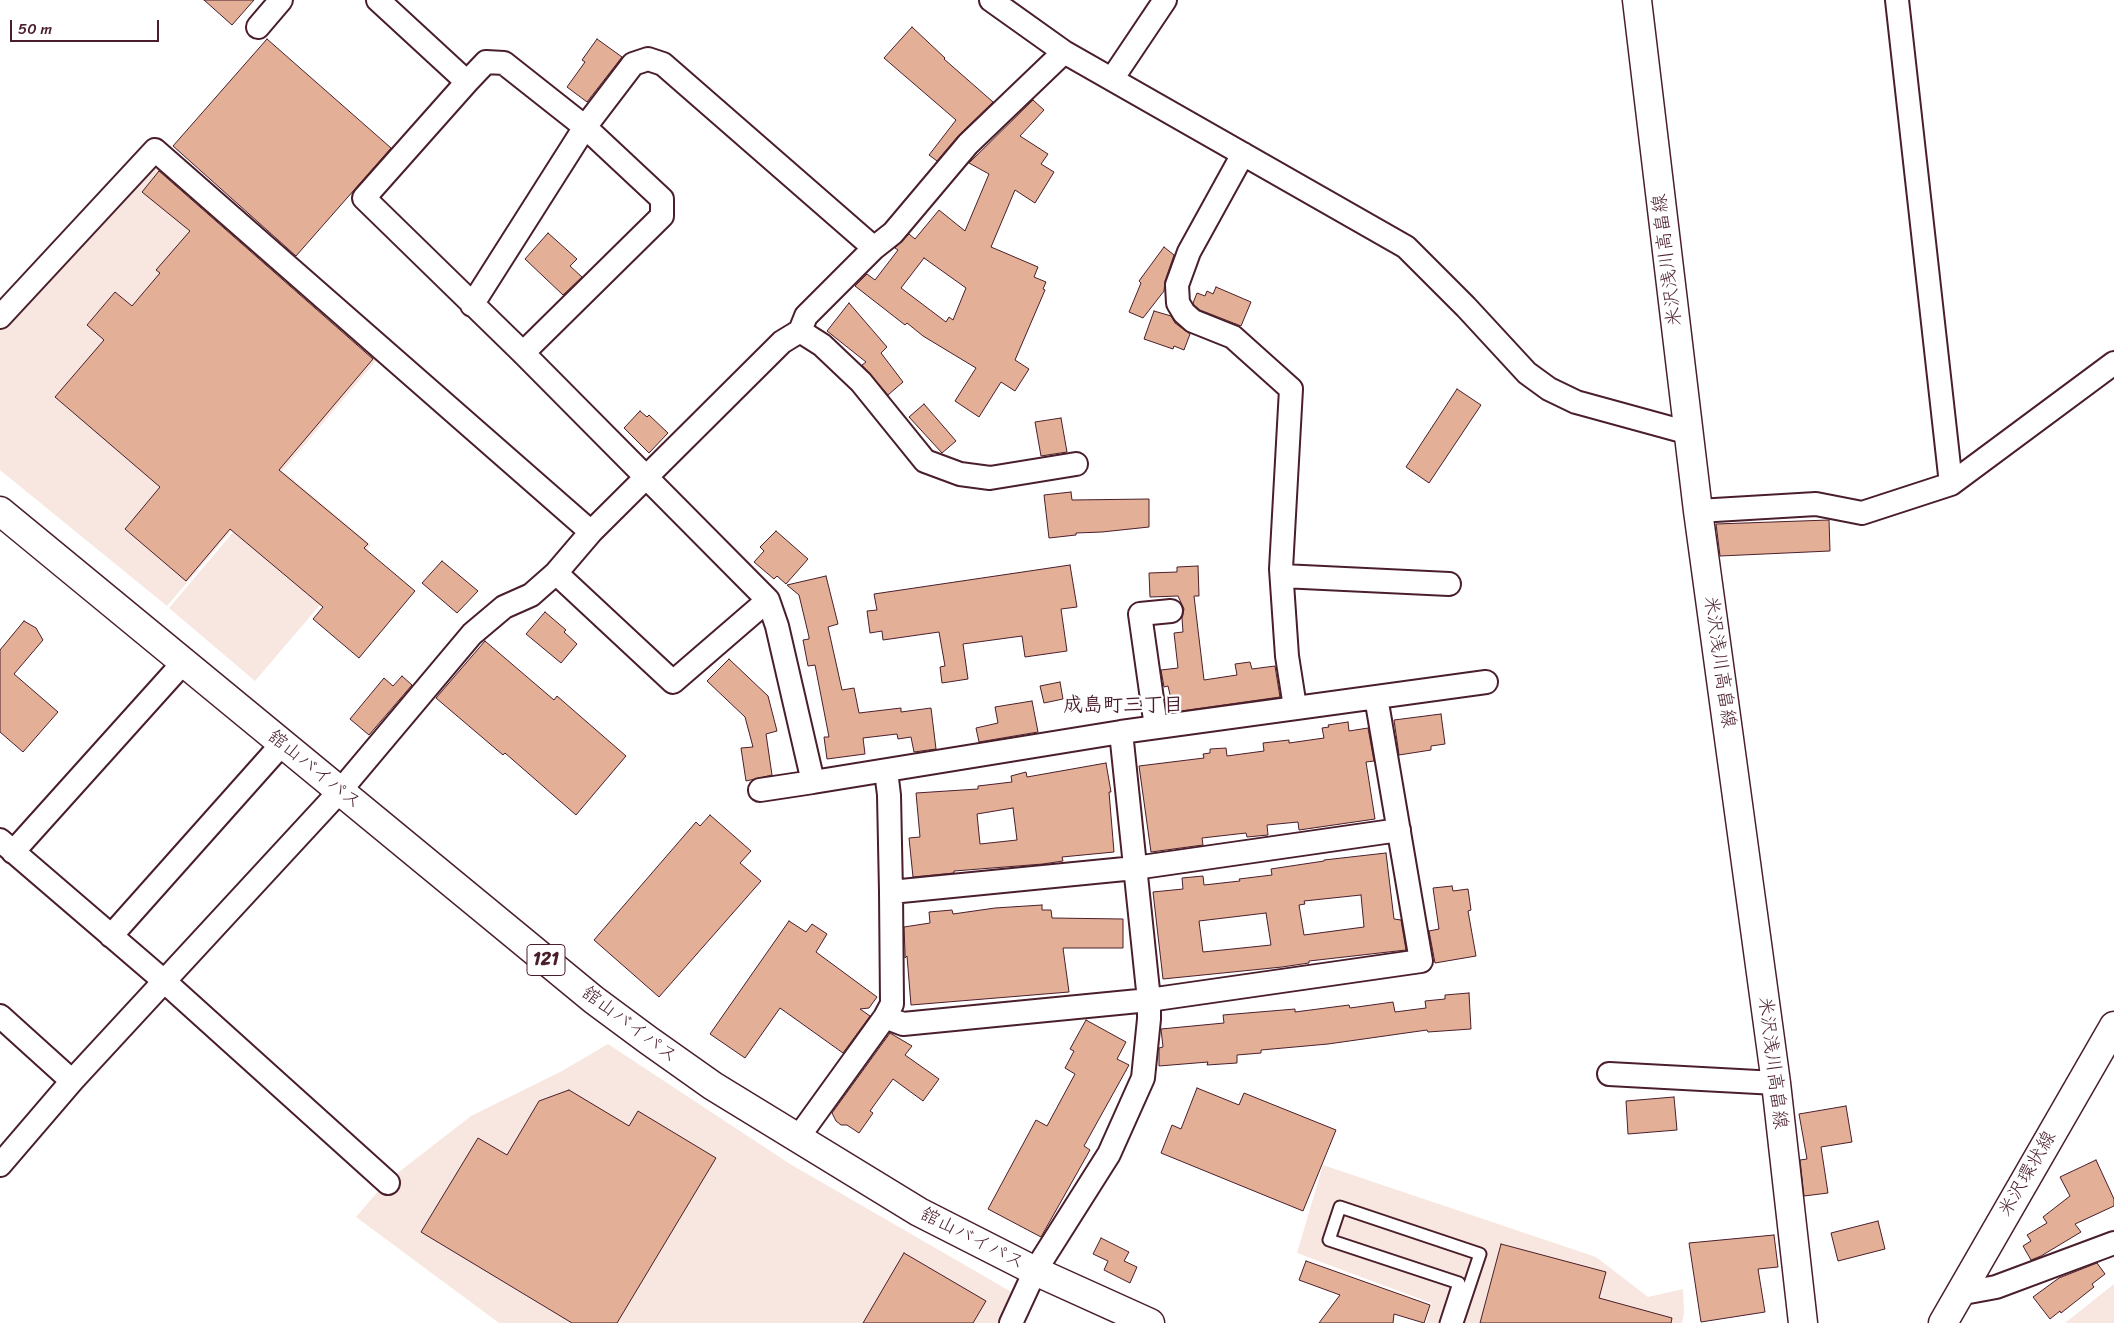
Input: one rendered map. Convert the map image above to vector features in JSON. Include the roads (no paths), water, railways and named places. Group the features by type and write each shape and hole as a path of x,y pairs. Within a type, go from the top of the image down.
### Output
{"main road":[{"name":"米沢浅川高畠線","path":"1637,0 1698,511 1776,1082 1803,1323"},
{"name":"舘山バイパス","path":"0,511 602,1006 713,1086 919,1212 1035,1271 1150,1323"},
{"name":"米沢環状線","path":"1943,1323 2114,1026"}],"street":[{"path":"258,26 281,0"},
{"path":"378,0 467,82"},
{"path":"991,0 1064,52 1406,247 1466,307 1527,373 1549,389 1576,402 1689,433"},
{"path":"1112,79 1164,0"},
{"path":"1898,0 1950,484"},
{"path":"0,1165 72,1080 340,791 472,634 504,607 531,595 556,573 591,532 782,342 800,331 806,316 874,248 893,233 968,144 1064,52"},
{"path":"472,305 585,127 632,64 648,59 662,64 874,248"},
{"path":"523,353 662,216 662,199 585,127 504,63 486,62 364,198 523,353 768,600 776,626 813,782"},
{"path":"0,317 155,150 591,532"},
{"path":"1243,154 1189,252 1177,285 1178,303 1184,314 1193,321 1233,336 1291,389 1282,576 1287,656 1295,707"},
{"path":"800,331 822,345 861,382 925,461 960,474 990,478 1076,464"},
{"path":"1698,511 1816,504 1862,513 1950,484 2114,363"},
{"path":"556,573 672,682 768,600"},
{"path":"1282,576 1449,584"},
{"path":"1156,727 1140,614 1171,611"},
{"path":"183,663 6,846 164,980 388,1183"},
{"path":"760,790 1121,732 1486,682"},
{"path":"885,1018 903,1024 1149,1000 1420,961 1376,697"},
{"path":"1012,1323 1035,1271 1109,1154 1143,1078 1149,1000 1121,732"},
{"path":"111,936 282,744"},
{"path":"797,1139 885,1018 892,1004 889,795 886,771"},
{"path":"891,892 1136,868 1399,830"},
{"path":"0,1016 72,1080"},
{"path":"1609,1074 1776,1082"},
{"path":"1958,1294 1996,1286 2114,1243"}],"lane":[{"path":"1446,1323 1459,1283 1329,1240 1340,1207 1480,1254 1457,1323"}],"district":[{"name":"成島町三丁目","path":"1123,706"}]}
